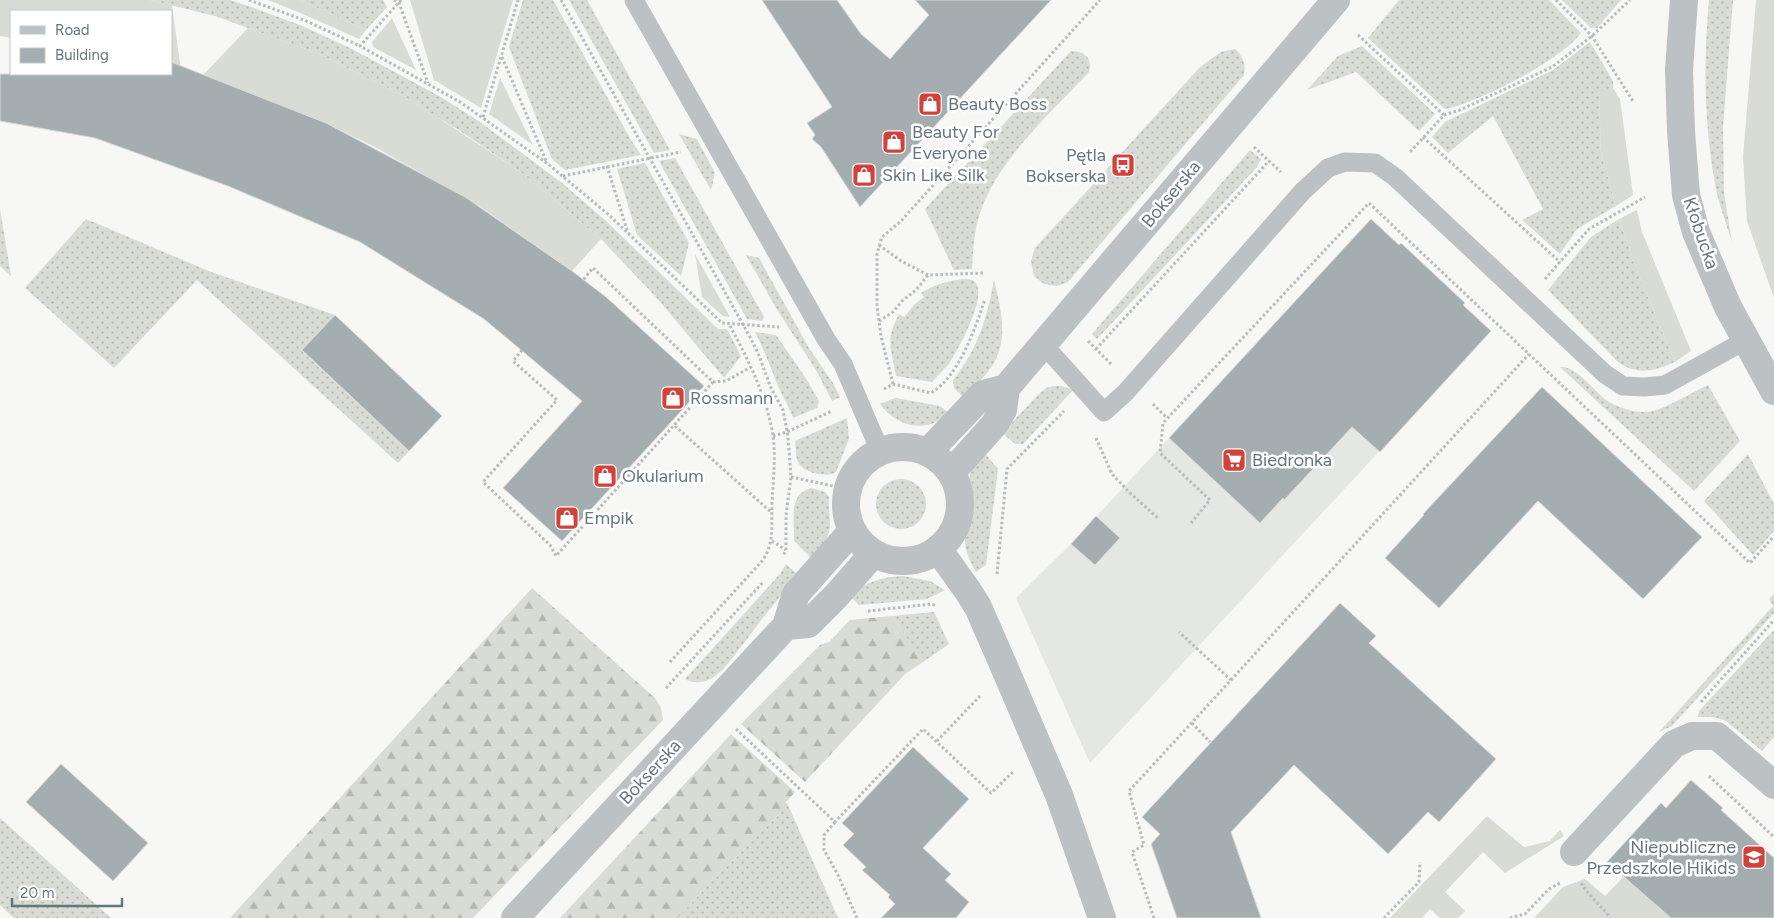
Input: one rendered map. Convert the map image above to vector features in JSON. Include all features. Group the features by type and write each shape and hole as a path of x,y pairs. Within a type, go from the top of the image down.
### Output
{"street":[{"name":"Bokserska","path":"952,473 994,425 1003,410 1006,388 1336,0"},
{"name":"Kłobucka","path":"1684,0 1679,70 1686,195 1696,232 1728,308 1774,391"},
{"path":"928,452 984,394 1006,388"},
{"path":"896,447 912,447 928,452 941,461 952,473 958,488 960,504 958,520 952,534 938,549 926,557 908,562 890,561 873,554 861,544 852,531 846,511 847,490 854,474 865,461 880,451 896,447"},
{"name":"Bokserska","path":"515,918 786,626 796,594 852,531"},
{"path":"938,549 978,607 1059,796 1102,918"},
{"path":"786,626 808,624 873,554"},
{"path":"1576,865 1674,744 1692,736 1717,736 1729,744 1774,785"}],"lane":[{"path":"634,0 826,339 843,364 880,451"},
{"path":"1043,344 1104,412 1126,392 1303,191 1328,168 1345,162 1375,163 1390,174 1605,374 1623,386 1645,387 1665,385 1746,340"}],"path":[{"path":"249,0 304,20 360,46 428,83 483,117 562,176 628,234 722,323 779,327"},
{"path":"394,0 400,1"},
{"path":"483,117 518,0"},
{"path":"561,0 758,353 771,388 783,410 791,477 786,515 786,550 779,562"},
{"path":"893,384 879,321 876,282 877,254 882,236 901,221 1100,0"},
{"path":"1556,0 1592,36 1634,103"},
{"path":"1191,523 1210,500 1160,453 1163,423 1369,203 1390,174 1444,115 1460,110 1552,67 1592,36 1630,0"},
{"path":"360,46 400,1"},
{"path":"400,1 428,83"},
{"path":"1358,35 1444,115"},
{"path":"501,56 548,164"},
{"path":"1423,137 1560,262"},
{"path":"1250,144 1303,191"},
{"path":"562,176 681,152"},
{"path":"1096,350 1269,161"},
{"path":"608,166 628,234"},
{"path":"1526,301 1589,229 1645,196"},
{"path":"1369,203 1750,562 1774,536"},
{"path":"879,245 908,266 928,275 983,273"},
{"path":"583,280 593,268 713,382"},
{"path":"879,321 893,312 928,275"},
{"path":"773,436 787,432 893,384 931,393 939,388 954,368 968,343 985,299"},
{"path":"670,662 763,560 772,540 775,470 773,436 766,407 751,367 729,324"},
{"path":"522,350 513,361 557,400 482,482 550,545 556,556 713,382 726,381 751,367"},
{"path":"1154,918 1132,852 1144,845 1128,791 1528,354"},
{"path":"997,576 1007,469 1083,390"},
{"path":"675,426 772,513"},
{"path":"1093,434 1112,474 1159,519"},
{"path":"791,477 847,490"},
{"path":"666,688 768,576"},
{"path":"867,611 932,604 940,608"},
{"path":"1696,707 1774,620"},
{"path":"1179,632 1231,680"},
{"path":"937,741 984,692"},
{"path":"1192,723 1210,742"},
{"path":"730,724 835,822"},
{"path":"857,918 838,875 824,850 824,835 923,729 991,793 1017,768"},
{"path":"1384,918 1419,882 1420,862"},
{"path":"1576,865 1584,889 1603,907 1610,918"},
{"path":"1510,918 1525,914 1549,890 1570,880"}],"shaded area":[{"path":"1371,219 1398,245 1401,243 1465,303 1463,305 1491,331 1090,763 1016,598 1071,544"}],"green space":[{"path":"0,0 150,0 172,5 181,71 172,61 172,10 10,10 10,38 0,36"},
{"path":"150,0 230,0 254,8 300,25 350,48 441,97 480,122 562,183 605,220 718,329 727,329 741,356 724,378 656,297 601,239 522,173 402,95 317,53 215,16"},
{"path":"268,0 300,0 366,30 359,39"},
{"path":"300,0 383,0 387,7 366,30"},
{"path":"410,0 513,0 481,108 434,80"},
{"path":"523,0 553,0 641,155 565,170 552,159 509,47"},
{"path":"569,0 587,0 670,150 654,153"},
{"path":"1399,0 1549,0 1581,33 1571,44 1538,68 1478,98 1445,109 1368,38"},
{"path":"1562,0 1621,0 1597,28 1591,28"},
{"path":"1709,0 1733,0 1723,127 1724,193 1732,242 1717,194 1709,146 1705,73"},
{"path":"1756,0 1774,0 1774,298 1747,221 1743,157"},
{"path":"392,18 416,70 373,47 372,42"},
{"path":"248,28 317,53 402,95 522,173 601,239 572,271 481,207 375,147 326,123 203,75"},
{"path":"1590,42 1613,81 1613,88 1599,93 1601,153 1616,206 1577,229 1560,254 1522,220 1543,209 1493,116 1448,153 1432,137 1445,122 1553,70"},
{"path":"1362,46 1435,114 1419,131 1356,72 1307,90 1338,56"},
{"path":"1235,49 1243,60 1245,67 1244,75 1068,282 1057,286 1044,284 1034,276 1031,261 1035,248 1200,67 1221,52"},
{"path":"1071,51 1080,52 1086,56 1090,63 1089,72 1012,155 999,174 988,193 978,220 972,269 954,270 925,209"},
{"path":"500,78 533,145 489,114"},
{"path":"1613,88 1620,99 1633,195 1616,206 1601,153 1599,92"},
{"path":"679,134 697,139 715,173 711,190"},
{"path":"1250,150 1261,159 1257,167 1097,339 1092,334"},
{"path":"675,158 764,317 762,321 747,319 659,161"},
{"path":"645,163 689,243 681,276 637,235 617,169"},
{"path":"0,209 11,276 0,266"},
{"path":"1637,210 1642,232 1691,351 1675,362 1638,273 1619,219"},
{"path":"86,219 211,272 335,315 302,351 409,451 398,463 197,280 114,368 25,288"},
{"path":"1619,219 1638,273 1675,362 1653,370 1640,371 1618,362 1548,290 1591,237"},
{"path":"695,254 730,317 723,316 702,297"},
{"path":"746,255 759,258 809,348 833,383 840,397 832,401 816,370 776,308"},
{"path":"964,279 972,280 977,286 976,308 965,335 948,365 932,382 896,376 890,344 892,331 899,314 904,317 924,297 921,293 931,287"},
{"path":"994,279 1001,312 1001,345 998,356 992,366 964,398 954,388 953,380 975,345 985,320"},
{"path":"755,332 776,335 819,401 817,408 793,418"},
{"path":"1560,367 1566,367 1578,374 1610,403 1637,412 1653,411 1661,408 1708,385 1740,441 1694,491"},
{"path":"1054,386 1073,390 1023,444 1015,444 1002,433 1040,393 1046,388"},
{"path":"895,398 940,406 949,413 928,425 912,425 897,420 880,404"},
{"path":"847,418 849,439 836,472 827,475 821,474 810,472 801,466 796,457 795,441"},
{"path":"982,450 998,469 986,565 976,572 968,555 965,536 970,475 976,459"},
{"path":"1748,454 1774,504 1774,531 1753,555 1704,501"},
{"path":"901,479 910,481 921,490 926,504 924,513 915,524 901,529 892,527 881,518 876,504 878,495 887,484"},
{"path":"811,488 825,492 829,497 830,522 826,539 813,560 794,541 793,518 795,503 798,497"},
{"path":"786,564 798,575 728,664 707,681 696,682 685,679 780,574"},
{"path":"903,576 930,581 945,590 927,599 859,605 849,595 874,581"},
{"path":"532,588 655,698 661,708 663,720 473,918 230,918"},
{"path":"1774,594 1774,613 1672,726 1659,732 1773,606 1769,599"},
{"path":"934,612 949,644 923,662 892,616"},
{"path":"892,616 923,662 905,674 805,782 741,724 820,645 829,642 850,620"},
{"path":"1774,630 1774,737 1762,751 1726,721 1714,717 1698,717 1699,711"},
{"path":"731,734 795,792 786,802 788,805 708,885 678,918 560,918"},
{"path":"788,805 838,918 678,918 708,885"},
{"path":"1487,816 1524,847 1550,841 1560,830 1564,836 1505,873 1483,852 1445,892 1465,911 1458,918 1440,918 1430,909 1422,918 1390,918"},
{"path":"0,818 111,918 14,918 0,905"},
{"path":"1629,871 1631,882 1666,914 1683,918 1534,918 1563,887 1585,879 1605,896"}],"building":[{"path":"762,0 837,0 861,34 890,59 929,15 915,0 1051,0 860,207 821,147 812,139 815,135 807,123 832,107"},
{"path":"172,62 326,123 465,197 572,271 606,297 704,386 562,541 503,488 582,401 484,319 360,242 228,186 95,138 0,121 0,74 172,75"},
{"path":"1371,219 1399,245 1401,243 1465,303 1463,305 1491,331 1380,452 1352,427 1260,523 1169,438"},
{"path":"335,315 442,416 409,451 302,350"},
{"path":"1542,387 1702,537 1643,599 1538,501 1439,608 1385,558 1423,514"},
{"path":"1096,516 1120,538 1095,565 1071,544"},
{"path":"1340,603 1376,636 1369,643 1496,759 1439,822 1428,812 1388,854 1294,765 1231,832 1261,918 1177,918 1151,844 1160,834 1142,817"},
{"path":"913,747 969,799 923,848 951,874 945,880 969,902 956,918 881,918 895,904 888,897 890,895 862,870 866,867 843,845 854,834 842,823"},
{"path":"61,764 148,843 113,881 26,802"},
{"path":"1691,780 1723,808 1721,810 1774,858 1774,918 1671,918 1607,862 1661,803 1666,808"}],"place":[{"name":"Beauty Boss","path":"930,104"},
{"name":"Beauty For Everyone","path":"894,142"},
{"name":"Pętla Bokserska","path":"1123,165"},
{"name":"Skin Like Silk","path":"864,175"},
{"name":"Rossmann","path":"673,398"},
{"name":"Biedronka","path":"1234,460"},
{"name":"Okularium","path":"605,476"},
{"name":"Empik","path":"567,518"},
{"name":"Niepubliczne Przedszkole Hikids","path":"1754,857"}]}
